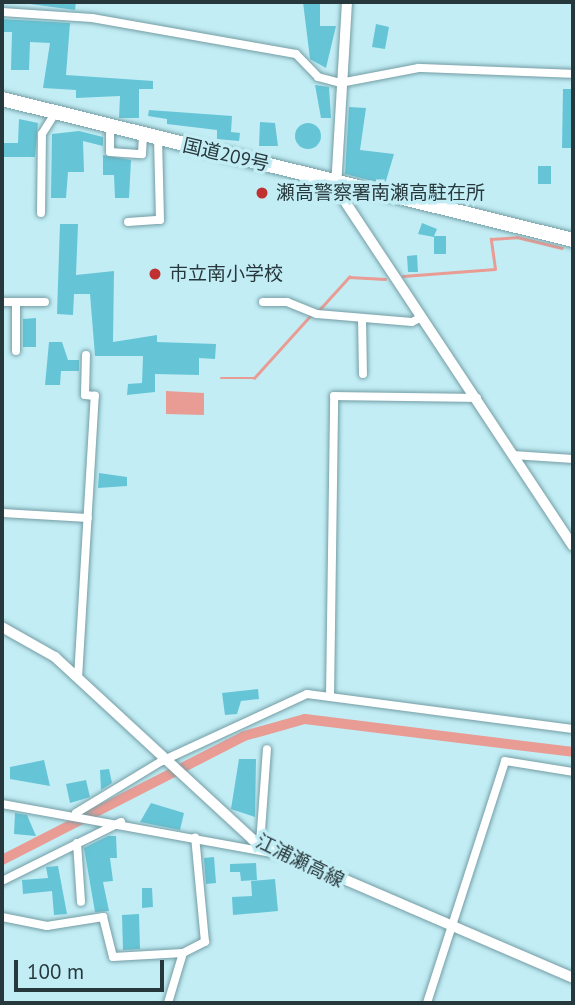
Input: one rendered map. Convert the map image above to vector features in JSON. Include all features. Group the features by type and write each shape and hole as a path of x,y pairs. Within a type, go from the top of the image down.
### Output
{"highway":[{"name":"国道209号","path":"2,99 573,240"}],"main road":[{"path":"347,2 334,181 573,546"},
{"name":"江浦瀬高線","path":"2,627 78,678 190,789 260,844 278,854 573,978"}],"street":[{"path":"2,12 92,18 296,54 318,77 341,83 419,68 573,74"},
{"path":"41,213 42,134 55,113"},
{"path":"110,126 110,152 142,154 143,134"},
{"path":"128,222 160,220 158,138"},
{"path":"2,302 45,302"},
{"path":"16,302 16,352"},
{"path":"263,302 362,318 412,322 422,317"},
{"path":"362,318 363,374"},
{"path":"78,678 95,396 85,395 86,355"},
{"path":"330,698 334,396 477,398"},
{"path":"513,455 573,459"},
{"path":"2,513 88,517"},
{"path":"71,812 307,694 573,729"},
{"path":"260,844 267,749"},
{"path":"427,1003 449,927 505,761 573,772"},
{"path":"2,804 71,812 278,854"},
{"path":"2,881 116,821"},
{"path":"2,917 47,926 103,917 113,957 183,954 205,942 195,837"},
{"path":"77,843 81,902"},
{"path":"169,1003 183,954"}],"shaded area":[{"path":"166,391 204,393 204,415 166,414"}],"building":[{"path":"15,2 76,2 75,10"},
{"path":"303,2 320,2 320,26 336,26 326,68 310,59"},
{"path":"2,19 70,23 66,75 153,81 153,89 139,89 139,118 119,118 120,96 76,98 76,90 43,88 50,43 30,42 29,70 11,70 12,32 2,32"},
{"path":"376,24 389,27 385,49 372,47"},
{"path":"315,85 329,87 331,118 321,118"},
{"path":"563,89 573,89 573,148 562,148"},
{"path":"349,107 366,108 360,150 394,154 385,184 345,174"},
{"path":"149,110 232,116 231,132 240,133 239,141 217,139 217,130 167,124 167,119 148,116"},
{"path":"19,119 38,123 35,157 2,157 2,143 18,143"},
{"path":"260,122 275,123 278,146 259,146"},
{"path":"308,123 317,127 321,136 317,145 308,149 299,145 295,136 299,127"},
{"path":"79,131 103,137 103,146 83,141 84,172 68,172 66,198 51,198 52,134"},
{"path":"103,155 131,160 129,198 115,198 114,175 103,175"},
{"path":"538,166 551,166 551,184 538,184"},
{"path":"422,223 437,229 434,236 446,236 446,254 434,254 434,237 418,234"},
{"path":"60,224 78,224 76,275 114,271 113,342 157,335 157,342 216,344 215,359 199,358 199,375 155,374 155,392 127,395 128,384 142,383 143,356 95,356 90,294 74,294 73,315 57,314"},
{"path":"417,255 418,272 408,272 407,256"},
{"path":"36,318 36,347 23,347 23,319"},
{"path":"49,342 62,342 68,360 79,360 79,371 61,371 60,385 45,385"},
{"path":"99,473 127,477 127,486 98,488"},
{"path":"258,689 259,699 241,701 237,714 225,715 222,693"},
{"path":"239,759 256,759 255,817 231,809"},
{"path":"44,760 50,786 10,779 10,767"},
{"path":"109,769 112,783 101,790 100,770"},
{"path":"86,780 90,797 70,803 66,784"},
{"path":"151,803 184,813 180,830 140,822"},
{"path":"15,813 27,815 36,836 14,834"},
{"path":"108,836 116,836 117,858 110,858 113,881 103,882 109,911 95,912 84,848"},
{"path":"214,857 216,883 206,884 204,858"},
{"path":"256,863 257,880 241,881 240,872 230,872 230,864"},
{"path":"58,866 67,914 54,915 52,891 23,894 22,880 48,878 46,867"},
{"path":"275,879 278,911 233,915 232,897 252,896 251,881"},
{"path":"142,888 152,888 153,907 142,908"},
{"path":"139,914 140,949 123,950 122,915"}],"waterway":[{"path":"403,276 495,269 491,239 517,237 562,248"},
{"path":"319,310 349,277 385,279"},
{"path":"221,378 254,378 310,316"},
{"path":"2,860 244,736 305,719 573,752"}],"place":[{"name":"瀬高警察署南瀬高駐在所","path":"262,193"},
{"name":"市立南小学校","path":"155,274"}]}
